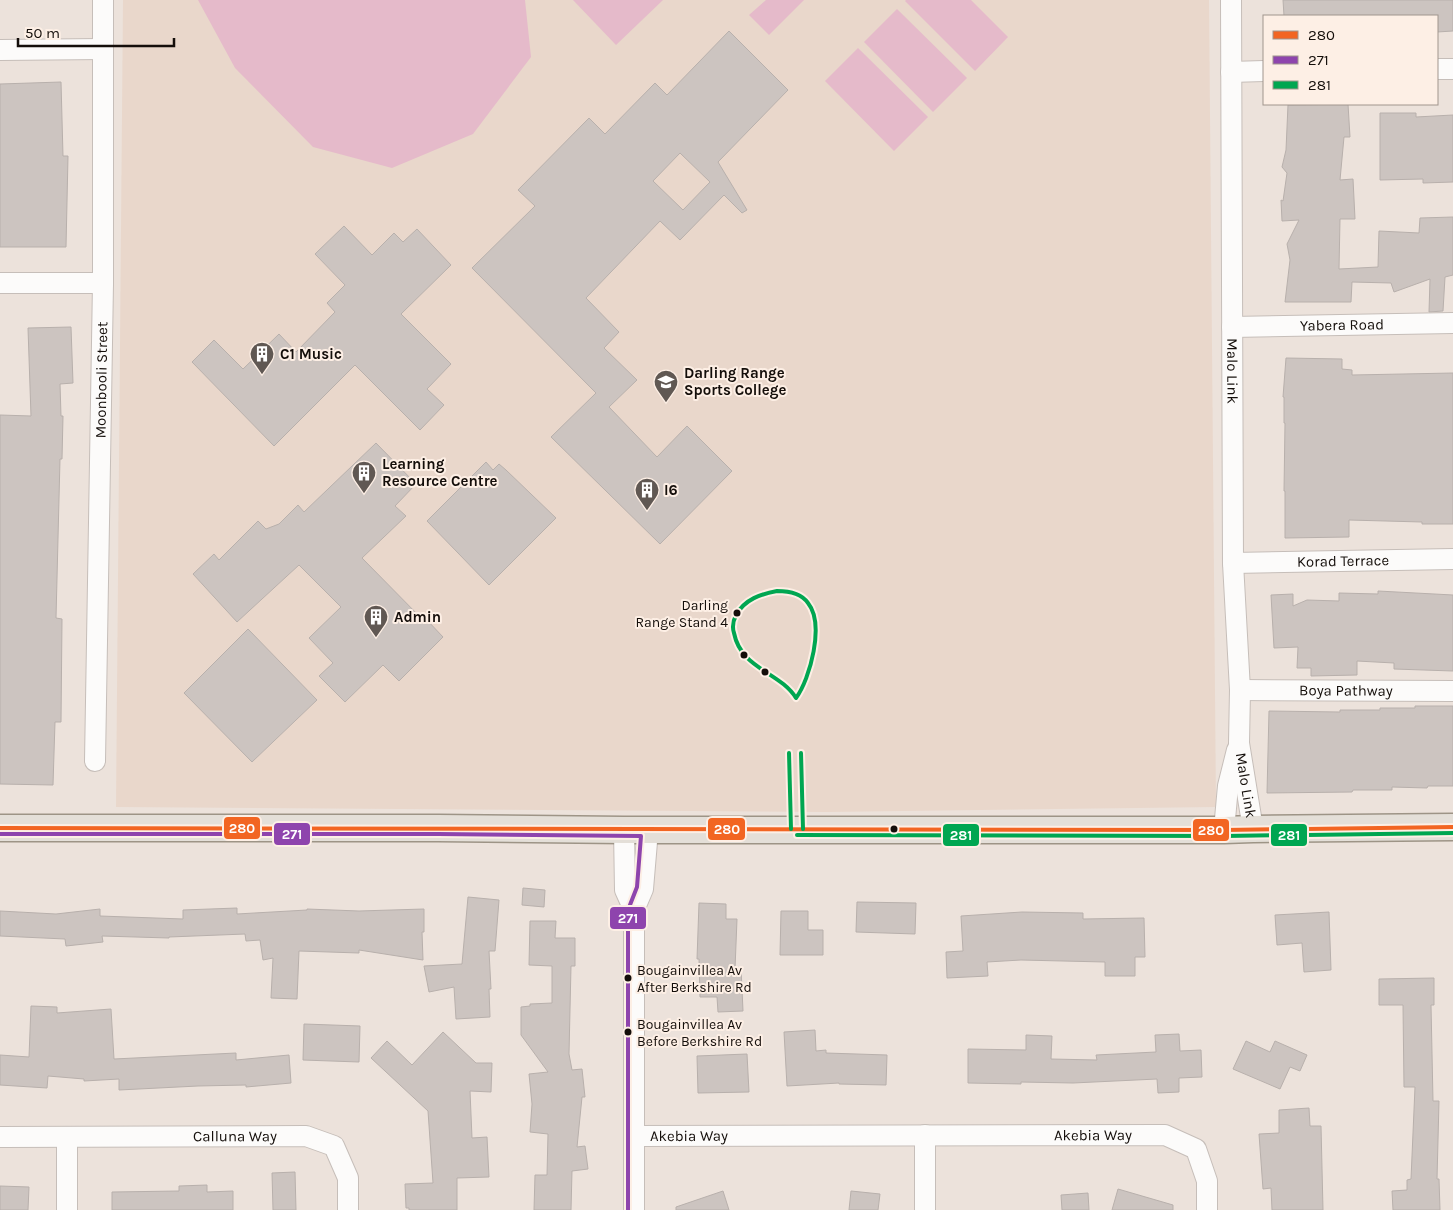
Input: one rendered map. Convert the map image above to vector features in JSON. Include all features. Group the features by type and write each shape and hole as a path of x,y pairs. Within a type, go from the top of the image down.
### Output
{"main road":[{"path":"0,828 1224,830 1453,827"}],"street":[{"name":"Moonbooli Street","path":"95,761 103,283 103,0"},
{"name":"Malo Link","path":"1231,0 1233,563 1240,690 1239,743 1253,829"},
{"path":"0,50 103,48"},
{"path":"1438,69 1453,69"},
{"path":"1231,72 1263,71"},
{"path":"0,283 103,283"},
{"name":"Yabera Road","path":"1232,327 1453,323"},
{"name":"Korad Terrace","path":"1233,563 1453,559"},
{"name":"Boya Pathway","path":"1240,690 1453,691"},
{"name":"Malo Link","path":"1224,830 1228,786 1239,743"},
{"path":"634,1210 634,910 643,890 636,830"},
{"path":"925,1135 925,1210"},
{"name":"Akebia Way","path":"634,1136 1165,1135 1196,1149 1208,1181 1208,1210"},
{"name":"Calluna Way","path":"0,1137 306,1136 334,1146 348,1178 348,1210"},
{"path":"67,1137 67,1210"}],"shaded area":[{"name":"Darling Range Sports College","path":"123,0 1209,0 1216,807 826,812 116,807"},
{"path":"198,0 525,0 531,57 473,134 392,168 313,147 235,68"},
{"path":"573,0 663,0 616,45"},
{"path":"766,0 804,0 769,35 749,15"},
{"path":"906,0 971,0 1008,37 975,71"},
{"path":"897,9 967,78 933,112 864,42"},
{"path":"858,48 928,117 894,151 825,81"}],"building":[{"path":"1283,0 1453,0 1453,31 1438,32 1438,15 1284,15"},
{"path":"729,31 788,90 718,162 747,210 742,213 724,195 680,240 660,221 586,298 619,332 604,348 637,380 609,407 657,457 687,426 732,471 660,544 551,437 596,393 472,268 535,206 518,190 589,118 605,134 655,83 667,95","holes":["680,153 710,182 683,210 653,181"]},
{"path":"61,82 63,156 68,156 66,247 0,247 0,84"},
{"path":"1288,105 1348,105 1350,137 1344,137 1340,180 1353,179 1355,219 1340,219 1339,269 1378,267 1379,231 1419,233 1420,218 1453,217 1453,275 1445,277 1443,311 1429,312 1430,279 1394,292 1391,283 1352,282 1351,302 1285,302 1290,260 1287,244 1299,220 1282,221 1281,200 1283,201 1287,173 1282,167 1286,150"},
{"path":"1380,113 1416,113 1416,117 1453,115 1453,182 1423,183 1423,179 1380,180"},
{"path":"344,226 372,255 394,233 403,242 417,229 451,265 401,314 451,364 427,389 444,405 420,430 355,365 274,446 192,362 214,340 243,369 279,334 296,352 335,312 327,303 345,285 315,254"},
{"path":"71,327 73,383 60,384 61,416 63,416 62,459 60,459 56,618 62,619 61,722 55,722 53,785 0,784 0,415 31,416 28,328"},
{"path":"1286,358 1342,359 1342,369 1352,370 1352,375 1453,373 1453,524 1349,520 1349,537 1285,538 1285,423 1283,397"},
{"path":"376,443 416,484 395,506 406,516 362,558 424,621 426,619 443,637 399,681 383,665 345,702 319,676 333,663 309,638 341,607 299,565 237,622 193,574 214,554 219,560 258,521 266,529 279,524 298,505 304,512"},
{"path":"486,462 493,470 499,464 556,518 489,585 427,521"},
{"path":"1378,591 1453,595 1453,671 1394,669 1394,663 1357,661 1357,675 1311,676 1311,668 1297,668 1298,647 1274,648 1271,595 1293,594 1293,606 1307,600 1339,601 1339,593 1378,594"},
{"path":"248,629 317,700 252,762 184,693"},
{"path":"1415,706 1453,706 1453,786 1428,786 1427,788 1392,787 1392,790 1353,790 1352,792 1267,793 1269,711 1340,712 1340,710 1415,708"},
{"path":"523,888 545,890 544,907 522,905"},
{"path":"468,897 499,900 495,951 489,951 490,1017 456,1019 454,987 429,992 424,966 462,964"},
{"path":"857,902 916,903 915,934 856,932"},
{"path":"699,903 726,904 726,919 737,919 735,969 741,968 743,1011 718,1012 717,997 700,997 699,959 697,959"},
{"path":"237,908 237,914 307,909 359,911 424,909 424,932 422,932 423,960 359,950 359,953 299,951 297,999 271,998 273,958 263,960 260,940 246,941 245,934 169,938 102,936 103,942 66,946 65,939 0,936 0,911 56,914 100,909 100,916 183,919 183,910"},
{"path":"781,911 808,911 808,930 823,930 823,955 780,955"},
{"path":"1022,912 1083,913 1083,919 1144,918 1145,957 1135,957 1135,976 1105,976 1105,962 1021,960 987,962 988,976 947,978 946,952 963,951 961,916"},
{"path":"1329,912 1331,970 1304,972 1302,943 1277,945 1275,915"},
{"path":"530,921 556,921 555,938 575,938 575,966 571,966 569,1054 572,1070 582,1069 585,1097 582,1097 577,1147 585,1146 588,1169 572,1171 571,1210 534,1210 535,1175 547,1175 548,1134 530,1132 532,1104 529,1074 548,1072 521,1035 521,1007 530,1006 530,1004 552,1003 552,966 529,965"},
{"path":"1434,978 1434,1005 1431,1005 1433,1101 1439,1101 1437,1179 1439,1179 1440,1210 1393,1210 1392,1191 1407,1190 1407,1180 1411,1179 1415,1087 1404,1087 1403,1005 1379,1005 1379,979"},
{"path":"31,1006 57,1007 57,1013 111,1009 114,1059 236,1053 236,1060 289,1055 291,1083 246,1087 246,1085 198,1086 119,1090 119,1079 84,1081 84,1079 48,1076 47,1088 0,1085 0,1055 29,1057"},
{"path":"304,1024 360,1026 359,1062 303,1060"},
{"path":"815,1030 816,1051 826,1050 826,1053 887,1055 886,1085 839,1083 787,1086 784,1032"},
{"path":"443,1032 476,1063 492,1063 491,1092 470,1091 472,1138 487,1137 489,1177 457,1178 457,1210 409,1210 409,1208 406,1208 405,1184 433,1183 428,1111 371,1058 387,1041 412,1065"},
{"path":"1179,1034 1180,1051 1201,1050 1202,1077 1179,1078 1179,1092 1158,1093 1157,1079 1073,1083 968,1083 968,1049 1026,1050 1026,1035 1052,1036 1051,1059 1097,1060 1096,1055 1156,1052 1155,1035"},
{"path":"1246,1041 1270,1052 1275,1041 1307,1055 1300,1071 1290,1067 1280,1089 1233,1069"},
{"path":"747,1054 749,1092 698,1093 697,1056"},
{"path":"1309,1108 1310,1126 1321,1126 1323,1210 1272,1210 1271,1188 1263,1189 1259,1134 1279,1133 1279,1110"},
{"path":"295,1172 296,1210 273,1210 272,1173"},
{"path":"207,1185 207,1192 233,1191 233,1210 112,1210 112,1192 179,1191 179,1186"},
{"path":"0,1186 29,1187 28,1210 0,1210"},
{"path":"1118,1189 1173,1205 1173,1210 1112,1210"},
{"path":"723,1191 729,1210 676,1210 676,1207"},
{"path":"851,1191 880,1194 878,1210 849,1210"},
{"path":"1088,1193 1089,1210 1062,1210 1061,1195"}],"transit line":[{"name":"281","path":"777,591 786,591 802,597 813,612 815,624 814,651 806,678 796,698 781,682 752,663 744,655 733,631 735,617 744,605 759,596 777,591"},
{"name":"281","path":"789,753 791,829"},
{"name":"281","path":"801,753 803,829"},
{"name":"280","path":"0,828 1224,830 1453,827"},
{"name":"281","path":"797,835 1224,836 1453,833"},
{"name":"271","path":"0,834 641,836 637,887 628,910 628,1210"}],"place":[{"name":"C1 Music","path":"262,375"},
{"name":"Darling Range Sports College","path":"666,403"},
{"name":"Learning Resource Centre","path":"364,494"},
{"name":"I6","path":"647,511"},
{"name":"Darling Range Stand 4","path":"737,613"},
{"name":"Admin","path":"376,638"},
{"name":"Bougainvillea Av After Berkshire Rd","path":"628,978"},
{"name":"Bougainvillea Av Before Berkshire Rd","path":"628,1032"}]}
